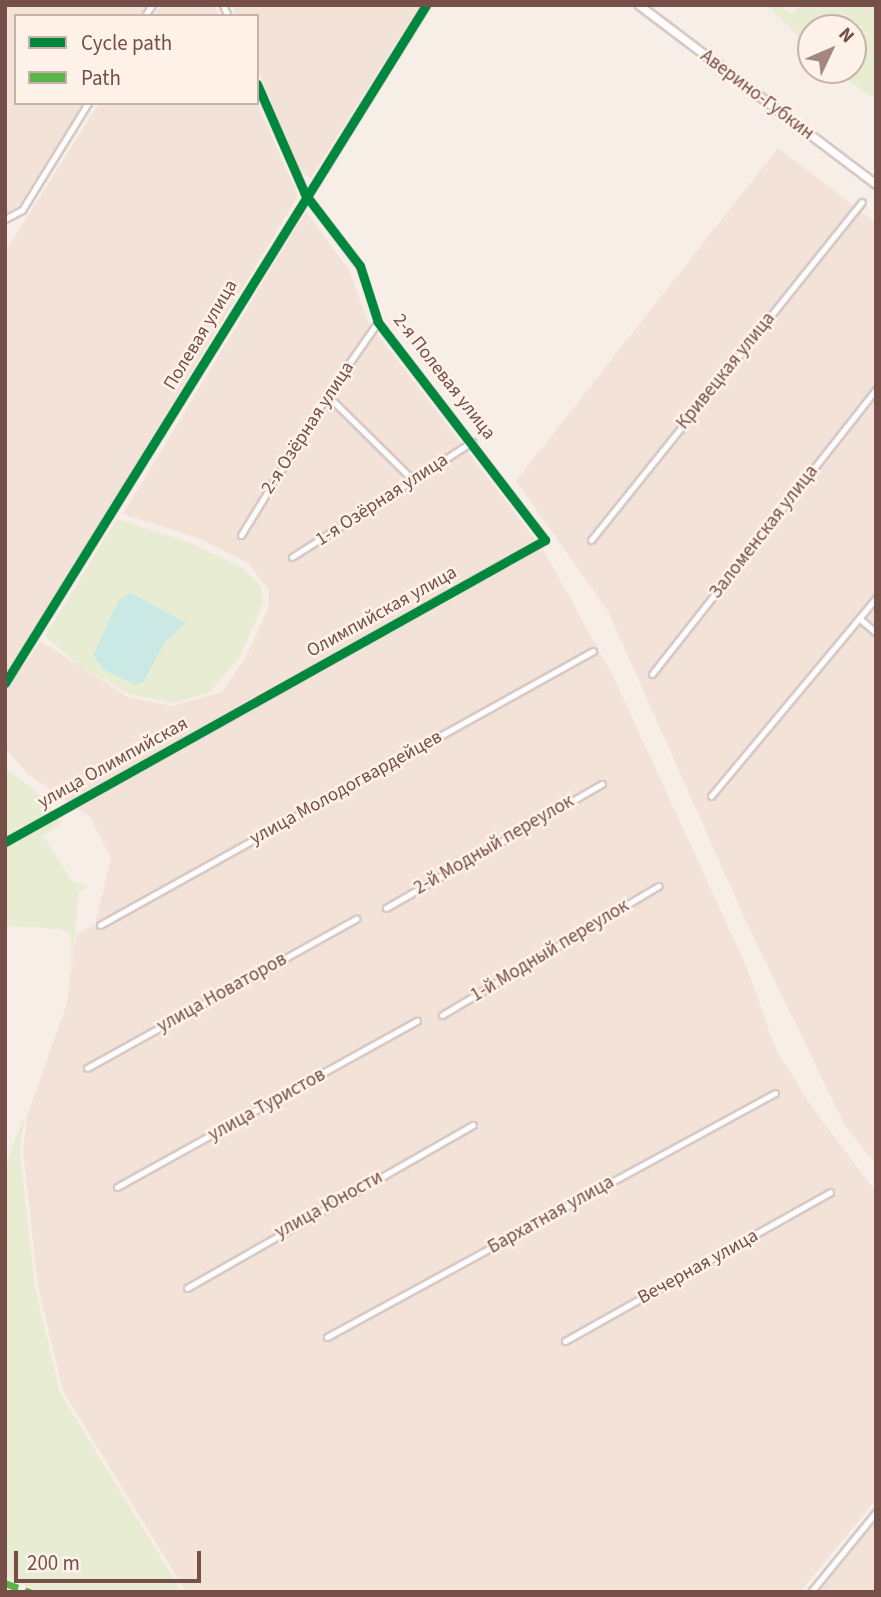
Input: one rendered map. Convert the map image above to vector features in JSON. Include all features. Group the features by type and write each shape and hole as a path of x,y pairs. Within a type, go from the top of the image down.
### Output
{"main road":[{"name":"Аверино-Губкин","path":"639,5 876,184"}],"street":[{"name":"Полевая улица","path":"5,683 202,369 305,194 426,5"},
{"name":"2-я Полевая улица","path":"259,89 305,194 360,267 378,322 418,378 472,442 545,540"},
{"path":"5,219 22,210 87,105"},
{"name":"Кривецкая улица","path":"591,540 862,202"},
{"name":"2-я Озёрная улица","path":"241,535 327,395 378,322"},
{"name":"Заломенская улица","path":"652,674 876,389"},
{"path":"327,395 413,480"},
{"name":"1-я Озёрная улица","path":"292,557 472,442"},
{"name":"Олимпийская улица","path":"237,714 545,540"},
{"path":"711,796 876,598"},
{"path":"859,618 876,633"},
{"name":"улица Молодогвардейцев","path":"100,925 593,651"},
{"name":"улица Олимпийская","path":"5,842 237,714"},
{"name":"2-й Модный переулок","path":"386,908 601,784"},
{"name":"1-й Модный переулок","path":"442,1015 658,886"},
{"name":"улица Новаторов","path":"87,1068 356,919"},
{"name":"улица Туристов","path":"117,1188 417,1021"},
{"name":"Бархатная улица","path":"327,1337 775,1093"},
{"name":"улица Юности","path":"187,1287 472,1125"},
{"name":"Вечерная улица","path":"565,1341 830,1192"},
{"path":"811,1592 876,1512"}],"shaded area":[{"path":"5,5 147,5 140,14 14,14 14,105 82,105 20,204 5,215"},
{"path":"160,5 214,5 218,14 155,14"},
{"path":"232,5 420,5 311,178 300,172 259,71 259,14 236,14"},
{"path":"98,105 258,105 298,196 5,681 5,252"},
{"path":"778,148 876,223 876,1165 844,1124 745,919 608,611 516,481"},
{"path":"306,211 349,270 368,322 544,551 614,678 747,968 776,1050 814,1110 876,1192 876,1500 800,1592 186,1592 63,1391 38,1286 23,1152 27,1116 67,1003 76,935 95,924 111,858 90,817 28,774 5,748 5,692 41,641 128,697 172,706 222,692 245,658 268,609 269,590 248,563 198,538 123,514"},
{"path":"876,1520 876,1592 817,1592"}],"green space":[{"path":"767,5 781,5 791,14 801,5 876,5 876,99 853,84 867,84 867,14 797,14 797,35"},
{"path":"117,519 188,542 242,568 261,586 263,604 239,658 210,692 174,703 130,694 81,667 45,636"},
{"path":"5,768 45,799 61,824 43,836 72,881 90,887 79,891 71,973 71,936 62,929 5,926"},
{"path":"24,1116 20,1154 35,1287 60,1393 182,1592 40,1592 5,1577 5,1167"}],"water":[{"path":"131,593 186,623 166,641 143,682 136,685 103,669 93,655 119,600"}],"marked path":[{"path":"5,1583 30,1592"}],"cycle path":[{"path":"5,683 426,5"},
{"path":"5,842 545,540 378,322 360,266 305,194 259,89"}]}
